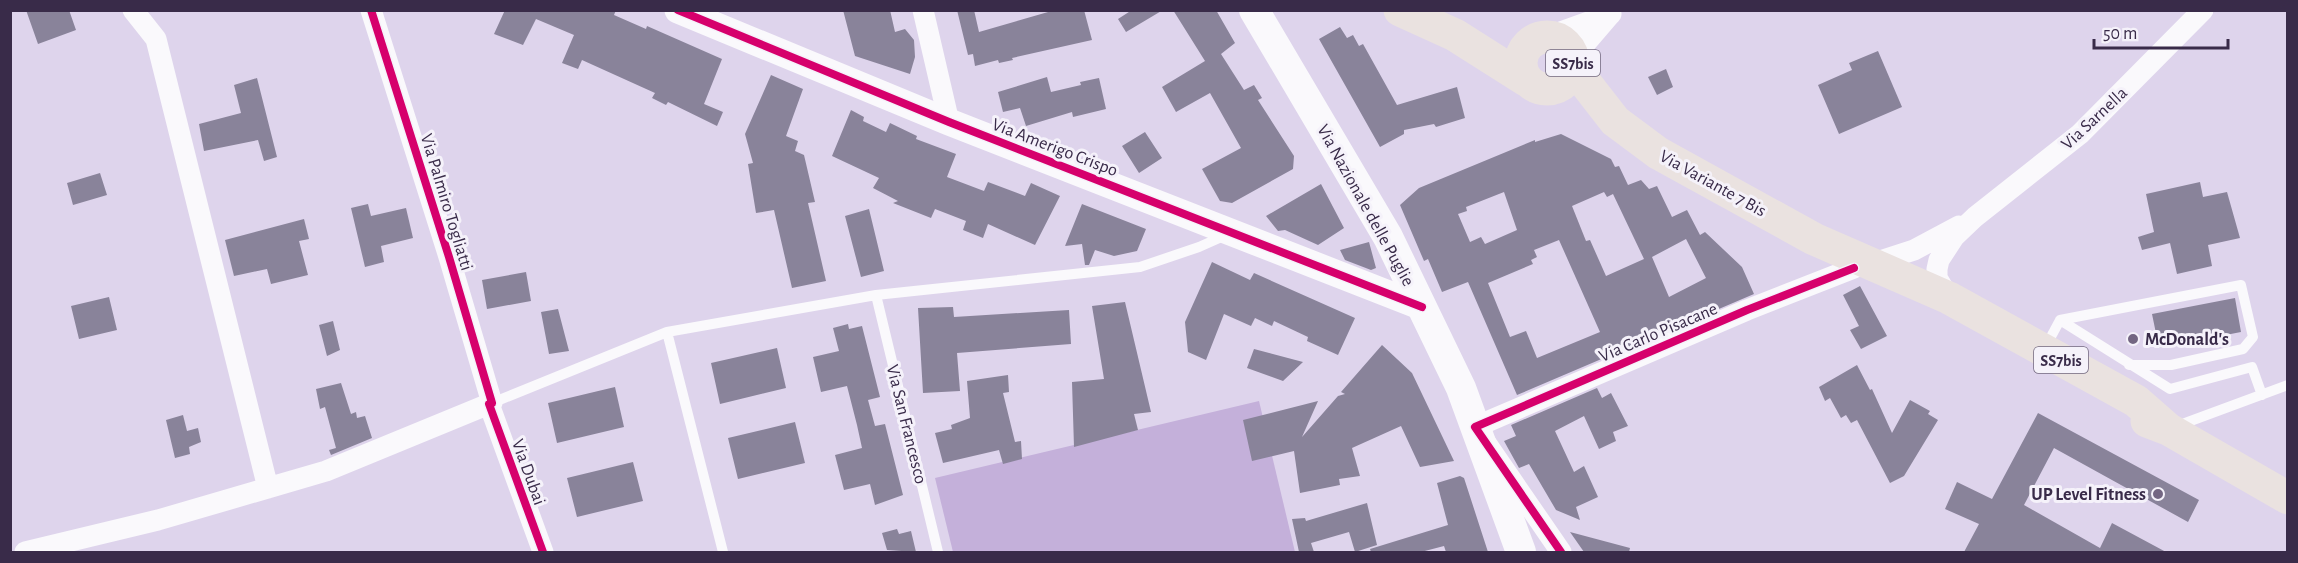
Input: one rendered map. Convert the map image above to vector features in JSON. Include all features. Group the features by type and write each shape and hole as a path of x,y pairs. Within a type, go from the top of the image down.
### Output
{"main road":[{"name":"Via Variante 7 Bis","path":"1400,10 1455,34 1533,85 1615,121 1658,153 1864,266 1937,316 1976,332 2127,414 2168,429 2288,498"},
{"name":"Via Nazionale delle Puglie","path":"1262,15 1388,237 1422,307 1461,388 1521,552"},
{"name":"Via Variante 7 Bis","path":"1455,34 1543,37"},
{"name":"SS7bis","path":"1543,37 1564,43 1573,62 1565,83 1558,88 1533,85 1522,73 1521,56 1531,42 1543,37"},
{"name":"Via Variante 7 Bis","path":"1573,62 1615,121"},
{"name":"Via Variante 7 Bis","path":"1864,266 1949,298 2136,401 2168,429"},
{"name":"Via Variante 7 Bis","path":"1914,284 1976,332"}],"street":[{"path":"134,10 156,39 268,488"},
{"name":"Via Palmiro Togliatti","path":"371,10 449,257 490,404"},
{"name":"Via Amerigo Crispo","path":"678,10 948,122 1422,307"},
{"path":"922,10 948,122"},
{"name":"Via Sarnella","path":"1975,217 2080,134 2203,10"},
{"path":"1543,37 1612,12"},
{"path":"1573,62 1612,12"},
{"path":"1949,298 1937,278 1939,260 1953,237 1975,217"},
{"name":"Via Carlo Pisacane","path":"1475,427 1747,310 1864,266 1914,250 1975,217"},
{"path":"1914,250 1908,260 1908,270 1914,284"},
{"path":"25,552 158,520 326,471 490,404"},
{"name":"Via Dubai","path":"490,404 543,552"},
{"path":"1475,427 1561,552"}],"lane":[{"path":"490,404 667,332 876,295 1140,267 1199,248 1231,232"},
{"path":"2060,320 2241,285 2253,337 2243,349 2171,365 2129,365"},
{"name":"Via San Francesco","path":"876,295 938,552"},
{"path":"2044,350 2060,320"},
{"path":"2060,320 2170,389 2252,367 2262,395"},
{"path":"667,332 723,552"},
{"path":"2168,429 2288,386"}],"shaded area":[{"path":"1259,401 1295,552 953,552 935,478"}],"building":[{"path":"26,10 69,10 76,30 38,44"},
{"path":"505,10 616,10 614,15 646,29 647,26 722,59 704,104 723,112 717,126 668,102 666,105 652,98 655,93 582,60 578,69 562,63 574,35 536,19 523,45 494,34"},
{"path":"843,10 890,10 895,32 905,29 914,40 915,57 910,74 855,56"},
{"path":"957,10 974,10 979,32 1055,10 1084,10 1092,40 1012,58 1013,60 999,63 998,60 975,66 973,54 968,55"},
{"path":"1132,10 1163,10 1126,32 1118,19"},
{"path":"1173,10 1216,10 1235,43 1221,54 1244,90 1254,85 1262,98 1258,100 1294,156 1293,169 1232,203 1220,201 1202,169 1241,148 1210,93 1176,112 1162,87 1205,61"},
{"path":"1340,27 1347,38 1353,35 1359,46 1363,44 1397,105 1457,87 1465,118 1436,127 1434,124 1404,130 1404,134 1380,147 1319,39"},
{"path":"1878,51 1902,107 1839,134 1818,85 1852,70 1849,63"},
{"path":"1666,69 1673,87 1657,95 1648,77"},
{"path":"771,75 803,89 786,136 798,141 795,151 804,155 815,202 808,203 826,281 792,288 774,210 756,213 748,164 753,163 745,134"},
{"path":"1047,77 1051,92 1099,78 1106,109 1073,117 1072,112 1026,126 1020,108 1003,112 998,92"},
{"path":"257,78 277,157 264,161 258,140 204,151 199,124 241,113 234,85"},
{"path":"851,110 864,117 863,121 886,132 890,123 917,136 916,139 956,154 947,177 984,191 988,182 1025,196 1031,183 1060,196 1035,245 988,224 983,238 963,230 966,221 935,209 931,218 893,203 898,201 873,188 879,178 832,156"},
{"path":"1145,132 1162,158 1139,173 1122,146"},
{"path":"1561,134 1611,159 1615,167 1619,166 1628,185 1641,180 1649,189 1657,186 1672,217 1687,210 1700,235 1705,232 1742,267 1754,294 1517,395 1468,282 1442,292 1428,259 1424,261 1400,205 1419,188 1535,140 1535,142","holes":["1504,192 1517,230 1485,244 1481,237 1470,242 1458,214 1467,211 1466,207","1604,192 1607,197 1613,194 1644,259 1606,276 1590,240 1586,241 1572,206","1686,239 1706,278 1669,297 1652,257","1559,240 1600,332 1537,358 1526,331 1510,337 1488,283 1533,264 1531,260 1537,257 1534,250"]},
{"path":"100,173 107,195 73,205 67,183"},
{"path":"2200,182 2203,197 2227,192 2240,238 2208,245 2212,266 2177,274 2170,243 2142,250 2138,237 2154,232 2146,194"},
{"path":"1321,184 1344,228 1318,245 1285,230 1278,231 1266,216"},
{"path":"368,204 371,216 406,208 413,238 381,246 384,262 365,267 351,208"},
{"path":"1082,204 1146,229 1137,251 1114,256 1095,250 1089,265 1085,265 1082,244 1065,246"},
{"path":"869,209 884,271 861,277 845,216"},
{"path":"304,219 309,239 299,241 308,275 271,284 267,269 234,276 225,240"},
{"path":"1369,242 1376,268 1371,270 1345,260 1340,250"},
{"path":"1212,262 1250,280 1254,273 1355,318 1338,355 1307,341 1308,337 1274,321 1272,326 1255,318 1251,326 1224,314 1206,360 1188,352 1185,322"},
{"path":"526,272 531,301 487,309 482,280"},
{"path":"1860,286 1887,336 1861,349 1850,330 1859,326 1843,295"},
{"path":"109,297 117,330 79,339 71,306"},
{"path":"2235,298 2241,332 2159,348 2152,314"},
{"path":"1125,302 1151,412 1134,414 1138,430 1074,447 1072,382 1104,379 1092,306"},
{"path":"953,307 954,317 1069,310 1071,344 957,353 960,391 923,393 918,308"},
{"path":"558,309 569,351 549,354 541,312"},
{"path":"333,321 340,350 327,356 319,325"},
{"path":"848,324 849,329 862,326 880,397 868,400 875,426 885,424 903,495 875,505 870,484 844,490 835,455 862,448 857,425 847,386 821,392 813,357 839,351 833,328"},
{"path":"1382,345 1412,373 1454,461 1420,467 1401,426 1352,448 1360,476 1339,479 1340,485 1300,493 1294,451 1252,461 1243,420 1318,401 1302,437 1338,396 1345,394 1341,392"},
{"path":"777,348 786,388 720,404 711,363"},
{"path":"1254,349 1303,362 1283,381 1247,368"},
{"path":"1857,365 1870,390 1872,389 1892,433 1910,400 1930,411 1928,414 1938,420 1904,476 1890,483 1857,420 1851,423 1846,415 1841,418 1830,398 1825,401 1819,387"},
{"path":"1008,375 1009,392 1003,393 1015,442 1021,441 1022,459 1003,464 999,450 943,463 935,433 952,429 951,425 970,418 967,381"},
{"path":"341,383 351,414 356,412 357,418 365,416 372,438 331,455 329,450 336,448 325,407 320,409 316,389"},
{"path":"615,387 624,427 557,443 548,403"},
{"path":"1597,388 1602,398 1611,393 1628,426 1613,432 1616,441 1599,449 1584,416 1555,431 1574,472 1584,466 1598,497 1576,507 1580,520 1556,510 1529,464 1519,468 1504,441 1516,436 1511,425"},
{"path":"2038,413 2199,500 2188,522 2054,448 2024,505 2100,548 2112,523 2166,552 1964,552 1979,524 1945,509 1957,482 1992,499"},
{"path":"183,415 187,431 198,428 201,442 189,447 190,454 175,458 166,420"},
{"path":"795,422 805,463 738,479 728,438"},
{"path":"633,462 643,501 577,517 567,478"},
{"path":"1460,476 1464,478 1488,552 1446,552 1444,546 1421,552 1371,552 1370,549 1448,525 1437,483"},
{"path":"1367,503 1377,545 1355,552 1349,532 1311,543 1314,552 1299,552 1292,519 1305,518 1306,521"},
{"path":"897,529 899,534 911,531 916,552 887,550 882,533"},
{"path":"1570,532 1630,548 1629,552 1584,552"}],"cycle path":[{"path":"371,10 449,257 492,403 489,404 543,552"},
{"path":"678,10 949,122 1422,307"},
{"path":"1561,552 1475,427 1747,310 1854,268"}],"place":[{"name":"McDonald's","path":"2133,339"},
{"name":"UP Level Fitness","path":"2158,494"}]}
